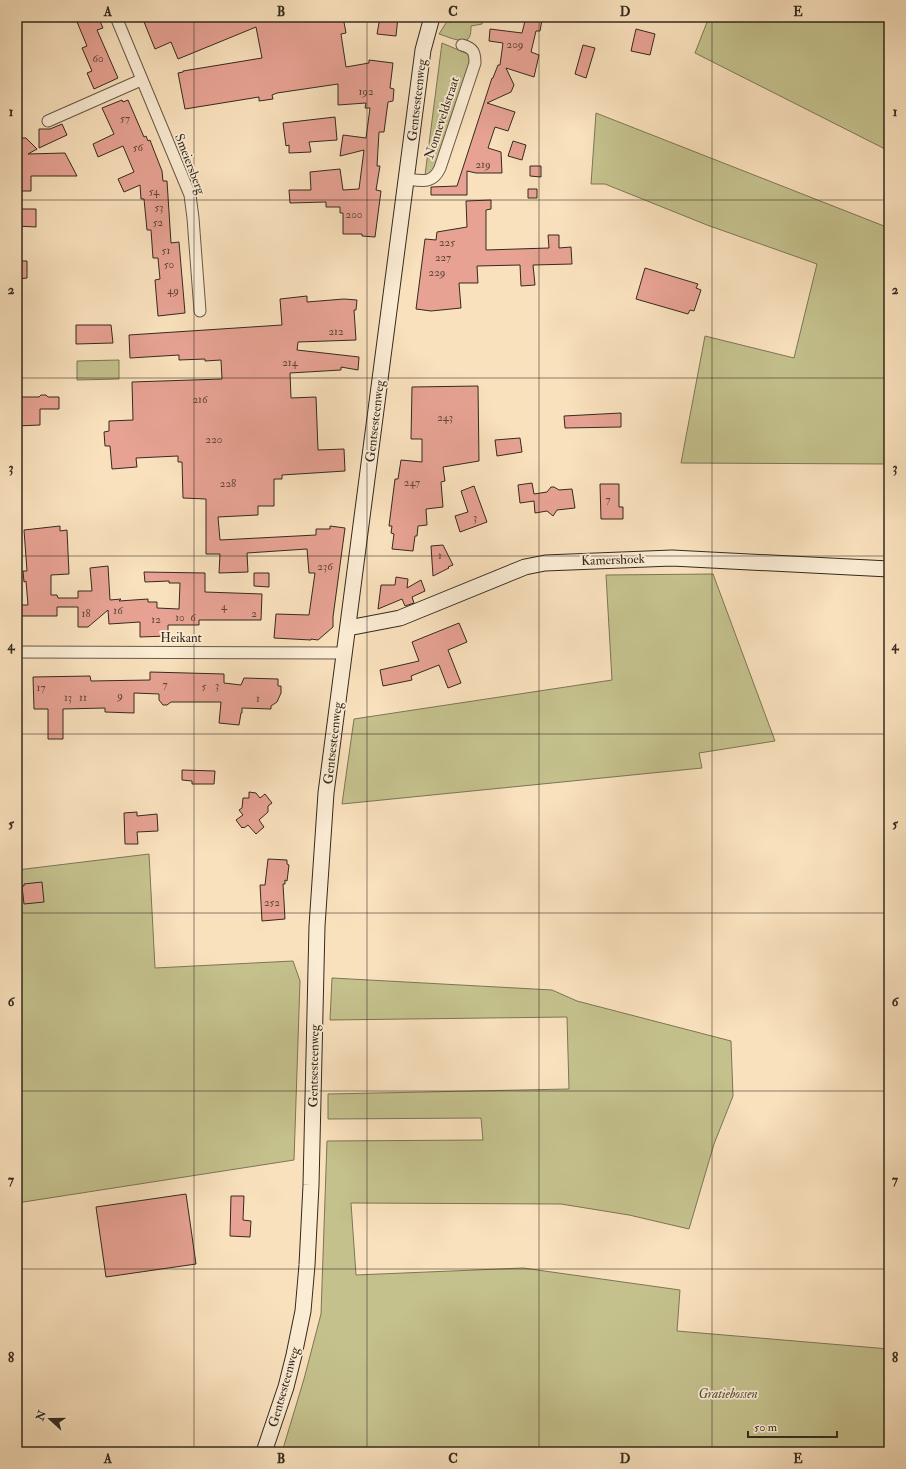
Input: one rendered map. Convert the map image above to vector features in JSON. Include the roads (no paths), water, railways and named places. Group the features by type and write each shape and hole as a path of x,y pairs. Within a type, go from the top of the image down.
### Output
{"main road":[{"name":"Gentsesteenweg","path":"264,1452 286,1386 294,1355 302,1311 307,1265 311,1184 317,926 326,793 423,50 432,17"},
{"name":"Gentsesteenweg","path":"428,33 442,17"},
{"name":"Kamershoek","path":"348,628 400,618 525,567 545,563 672,558 889,569"}],"street":[{"name":"Smeiersberg","path":"116,17 190,196 200,311"},
{"name":"Nonneveldstraat","path":"407,179 427,180 437,175 440,168 475,63 474,53 469,47 462,45"},
{"path":"48,121 141,80"},
{"name":"Heikant","path":"17,652 344,653"}],"park label":[{"name":"Gratiebossen","path":"728,1394"}]}
